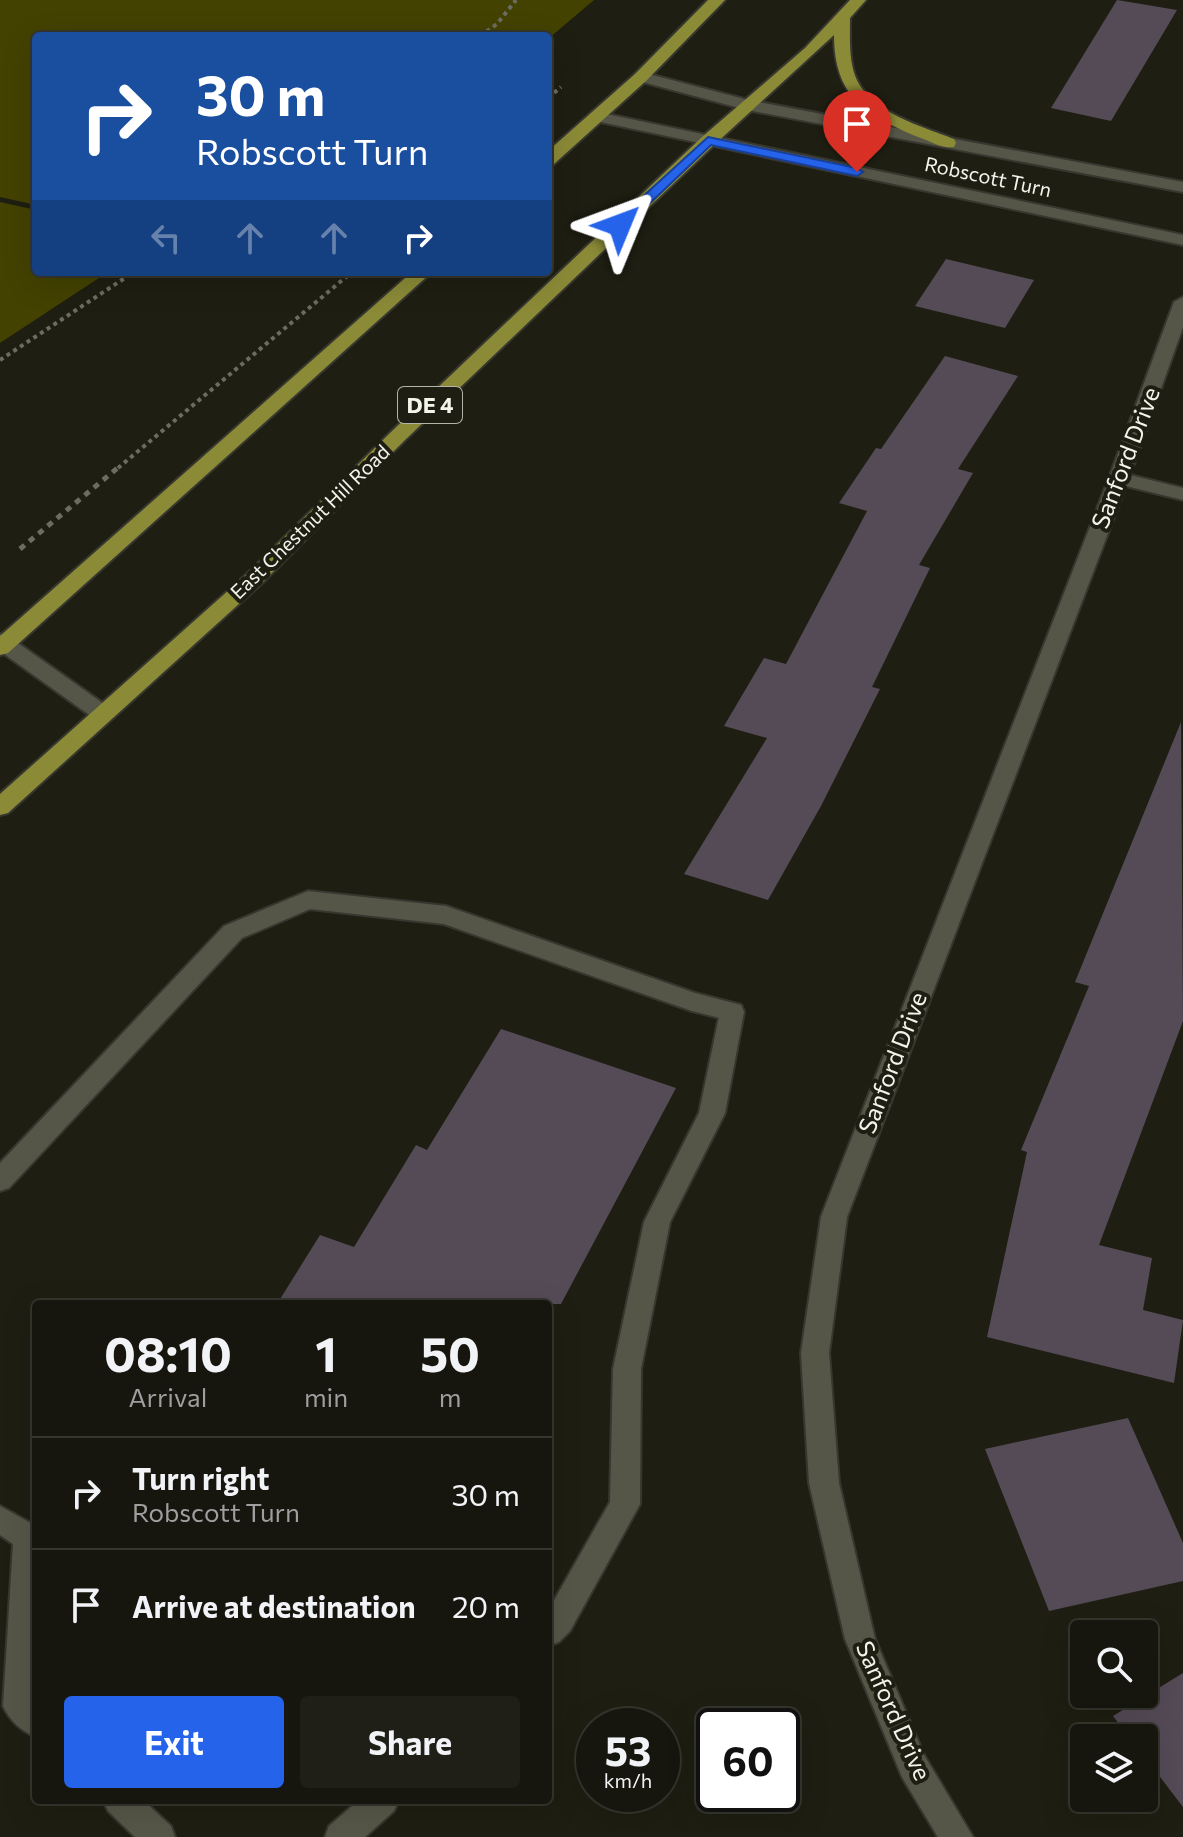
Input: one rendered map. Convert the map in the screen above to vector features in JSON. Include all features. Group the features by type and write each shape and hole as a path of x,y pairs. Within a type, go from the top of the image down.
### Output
{"main road":[{"path":"552,156 641,77 717,0"},
{"name":"East Chestnut Hill Road","path":"0,807 255,578 409,425 708,141 811,51 858,0"},
{"path":"842,17 844,64 851,86 872,106 948,143"},
{"path":"2,645 418,276"}],"street":[{"name":"Robscott Turn","path":"641,77 747,105 1183,187"},
{"name":"Robscott Turn","path":"597,117 1183,240"},
{"name":"Sanford Drive","path":"957,1837 913,1766 860,1639 824,1483 815,1353 834,1217 1119,478 1183,302"},
{"path":"1119,478 1183,494"},
{"path":"2,645 103,714"},
{"path":"0,1180 233,932 308,900 446,915 692,1002 732,1012 712,1113 657,1222 627,1369 625,1504 559,1621 552,1628"},
{"path":"0,1519 28,1537 19,1706 32,1718"},
{"path":"123,1804 159,1837"},
{"path":"341,1837 378,1804"}],"path":[{"path":"486,32 497,24 516,0"},
{"path":"552,95 570,79"},
{"path":"0,360 128,276"},
{"path":"20,549 347,276"}],"shaded area":[{"path":"0,0 594,0 552,36 552,32 32,32 32,204 0,197"},
{"path":"0,202 32,209 32,276 102,276 0,343"}],"building":[{"path":"1117,0 1177,10 1111,121 1051,108"},
{"path":"946,259 1034,280 1005,328 915,306"},
{"path":"945,356 1018,376 958,469 973,473 919,565 930,568 872,687 880,689 821,806 768,900 684,874 767,738 724,726 764,658 786,664 867,511 839,503 876,448 881,449"},
{"path":"1181,722 1183,1021 1099,1245 1152,1258 1143,1310 1183,1320 1174,1383 987,1337 1027,1152 1021,1150 1089,986 1075,982"},
{"path":"501,1029 676,1088 561,1304 552,1304 552,1300 279,1300 320,1235 354,1247 416,1145 427,1150"},
{"path":"1128,1418 1183,1543 1183,1581 1049,1611 985,1449"},
{"path":"1183,1673 1183,1807 1158,1774 1158,1724 1119,1724 1113,1716 1126,1708 1158,1708 1158,1688"}],"route":[{"path":"620,225 708,141 857,172"}]}
